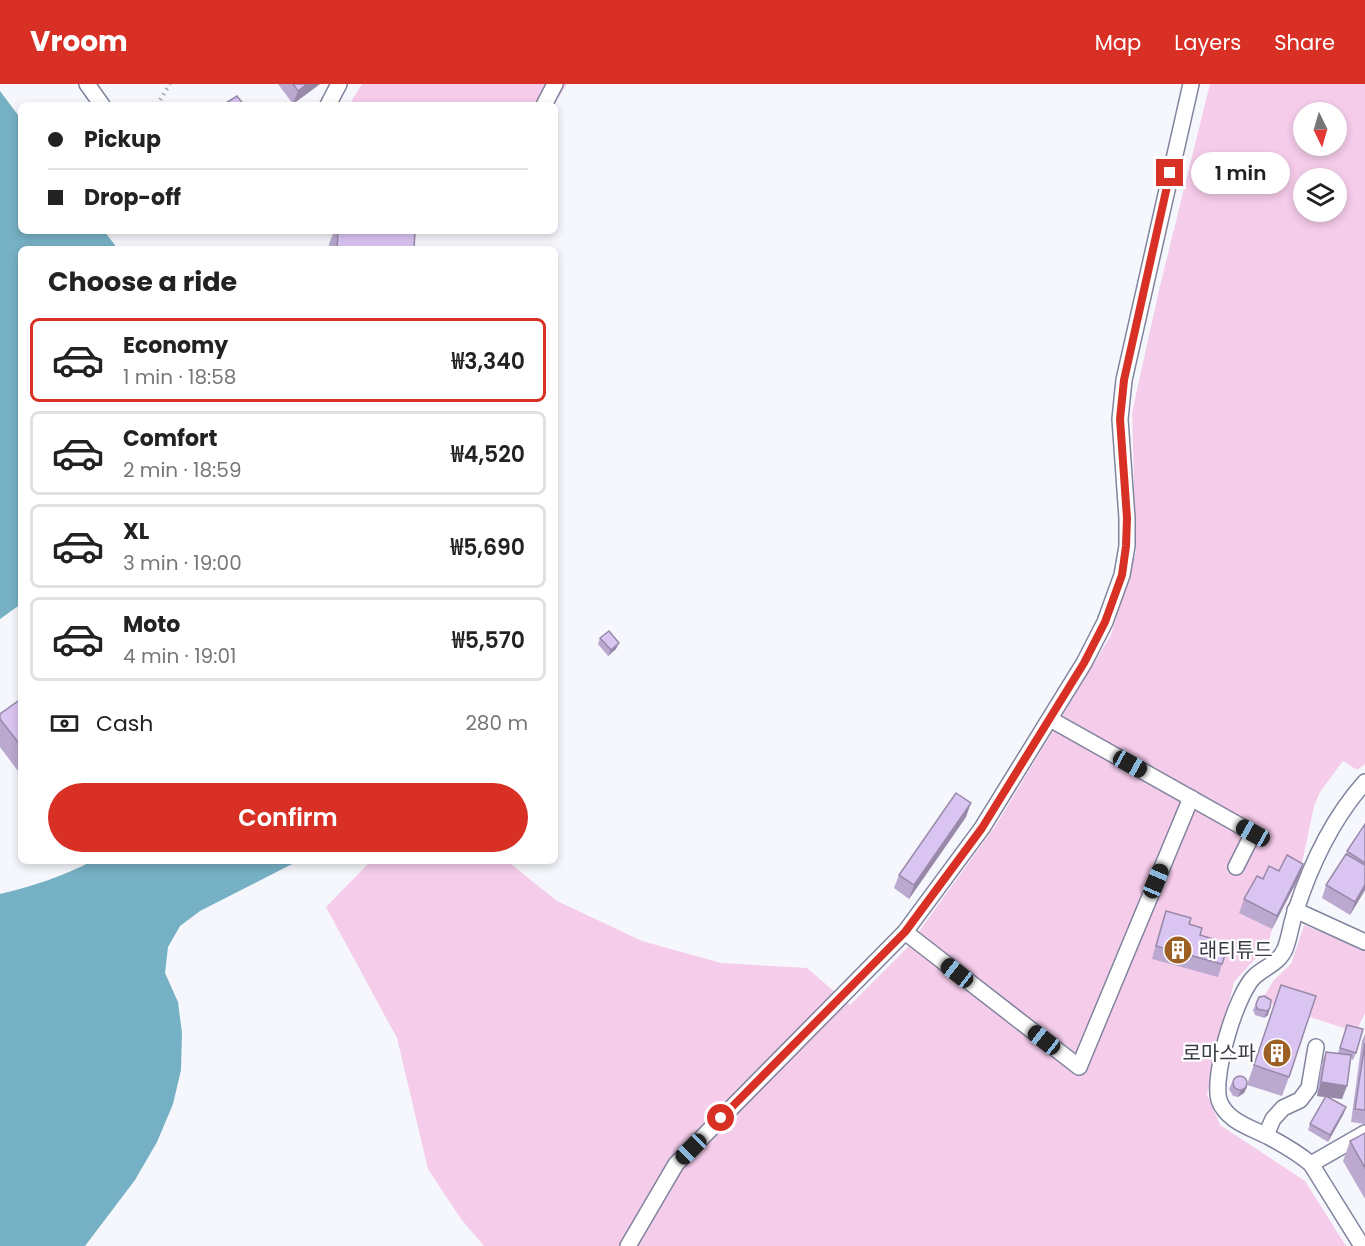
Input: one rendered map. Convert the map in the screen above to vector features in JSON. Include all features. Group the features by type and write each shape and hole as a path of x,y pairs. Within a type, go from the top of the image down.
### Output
{"lane":[{"path":"87,84 100,102"},
{"path":"330,102 339,84"},
{"path":"546,102 555,84"},
{"path":"628,1246 676,1164 905,932 982,828 1050,719 1105,622 1122,575 1126,546 1127,518 1120,419 1124,380 1191,84"},
{"path":"1050,719 1253,833 1236,867"},
{"path":"1362,1246 1311,1164 1300,1154 1241,1124 1226,1112 1220,1102 1217,1089 1218,1074 1232,1020 1242,998 1254,977 1278,960 1285,949 1295,910 1318,853 1334,824 1365,782"},
{"path":"905,932 1079,1067 1191,798"},
{"path":"1295,910 1365,942"},
{"path":"1266,1135 1273,1119 1283,1108 1300,1100 1309,1088 1316,1047"},
{"path":"1311,1164 1365,1133"}],"path":[{"path":"159,102 170,84"}],"shaded area":[{"path":"362,84 567,84 556,102 351,102"},
{"path":"1210,84 1365,84 1365,764 1357,770 1343,761 1320,792 1314,806 1299,877 1240,913 1272,929 1263,950 1234,982 1207,1094 1220,1125 1305,1181 1346,1246 484,1246 461,1219 428,1169 397,1038 326,907 368,864 511,864 557,901 642,941 721,963 807,968 850,1005 907,948 996,825 1111,635 1136,552 1132,413 1159,290"},
{"path":"1304,925 1365,950 1365,1013 1356,1032 1261,1001 1274,980 1291,964"}],"water":[{"path":"0,91 18,115 18,234 106,234 116,246 18,246 18,606 0,619"},
{"path":"86,864 292,864 200,911 180,926 168,947 165,973 178,1002 182,1033 181,1070 173,1104 157,1142 135,1180 85,1246 0,1246 0,894 70,872"}],"building":[{"path":"293,84 307,84 298,91"},
{"path":"237,96 242,102 228,102"},
{"path":"338,234 415,234 414,246 337,246"},
{"path":"609,631 619,643 611,650 600,638"},
{"path":"18,701 18,742 0,719 0,714"},
{"path":"956,793 971,803 914,885 899,875"},
{"path":"1365,824 1365,863 1347,851"},
{"path":"1346,854 1365,865 1365,885 1355,902 1326,885"},
{"path":"1287,855 1303,864 1277,916 1244,899 1257,876 1263,879 1269,866 1279,871"},
{"path":"1166,911 1191,918 1189,924 1202,928 1200,935 1213,939 1210,948 1226,952 1222,964 1156,946"},
{"name":"로마스파","path":"1281,985 1316,996 1289,1077 1254,1065"},
{"path":"1264,996 1271,1000 1267,1011 1257,1009 1256,1004 1259,997"},
{"path":"1347,1025 1363,1029 1356,1053 1340,1048"},
{"path":"1365,1043 1365,1110 1355,1109"},
{"path":"1326,1052 1351,1055 1347,1086 1321,1082"},
{"path":"1237,1076 1243,1076 1247,1083 1243,1090 1237,1090 1233,1086 1233,1080"},
{"path":"1326,1096 1346,1107 1330,1135 1310,1124"},
{"path":"1365,1133 1365,1168 1350,1141"}],"place":[{"name":"래티튜드","path":"1178,950"},
{"name":"로마스파","path":"1277,1053"}],"route":[{"path":"721,1118 905,932 982,828 1084,663 1105,622 1122,575 1126,546 1127,518 1120,419 1124,380 1170,173"}]}
